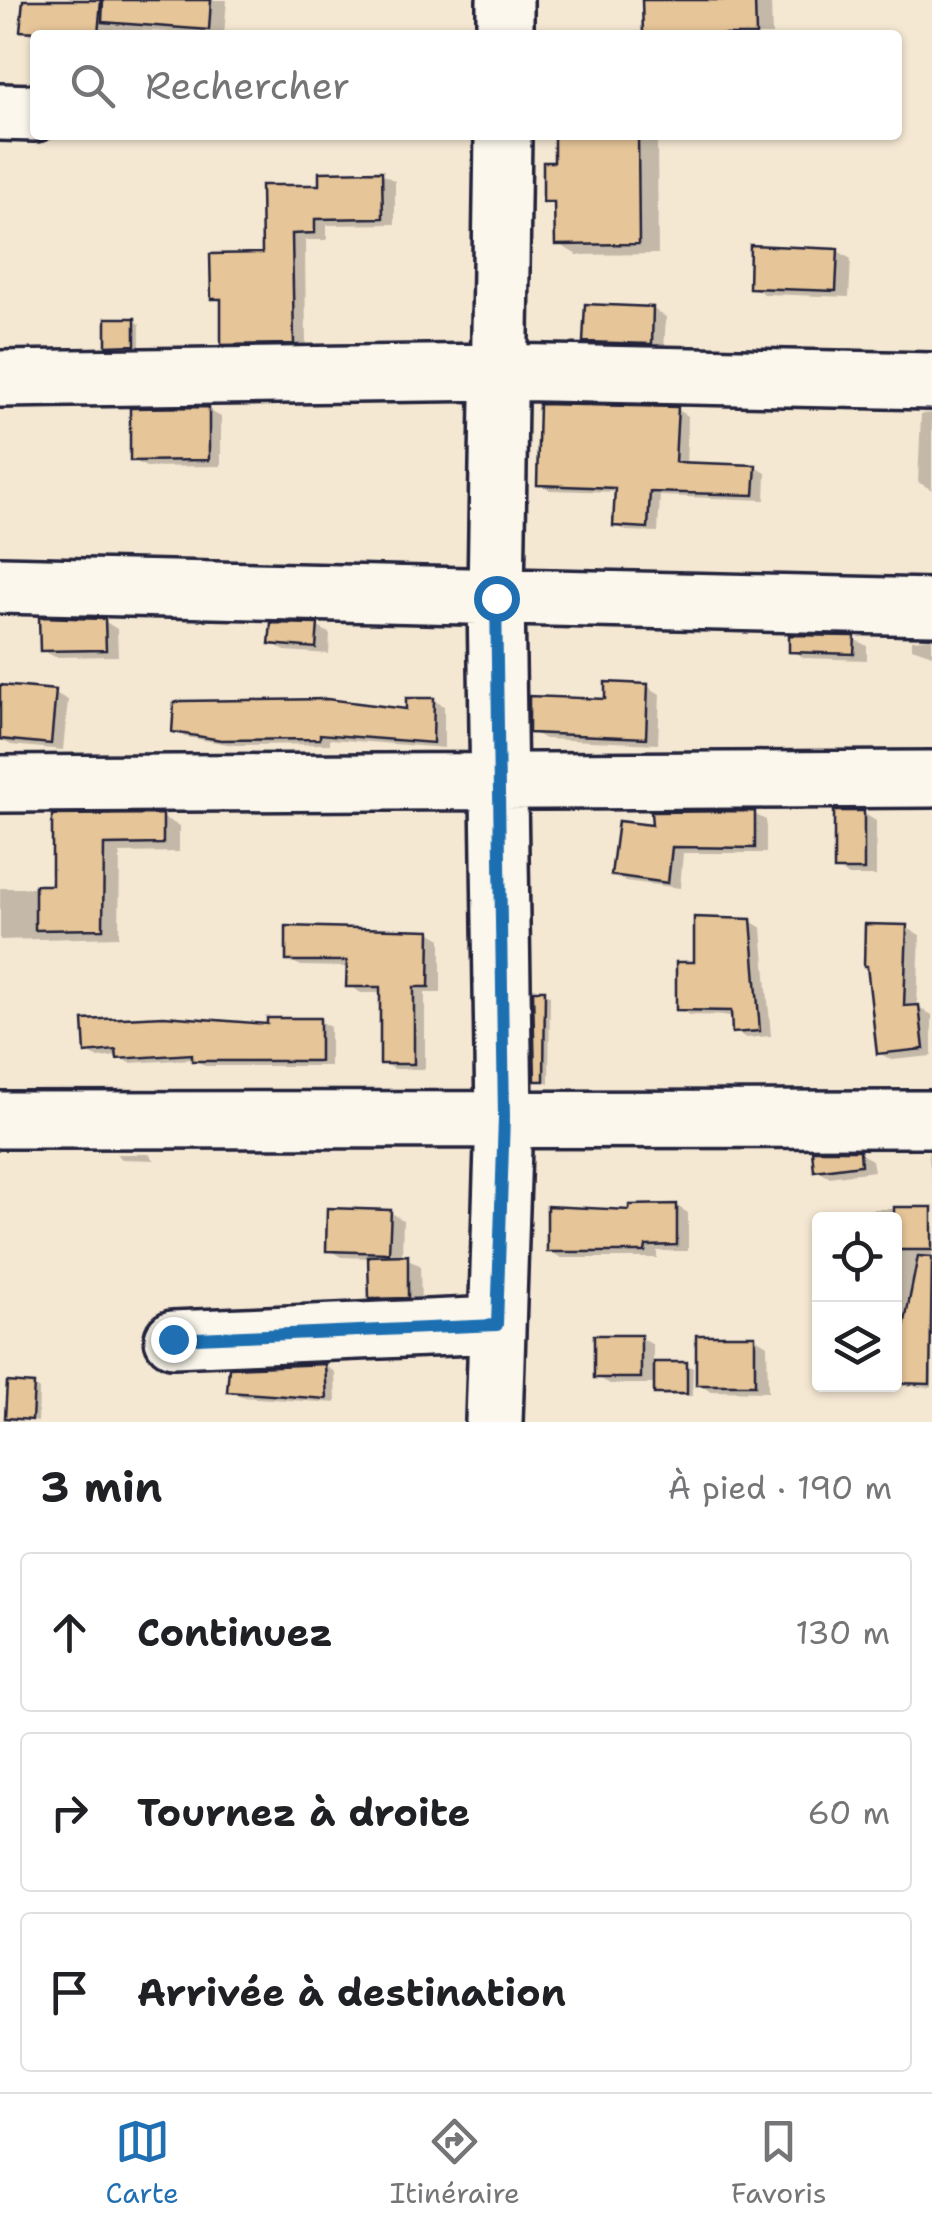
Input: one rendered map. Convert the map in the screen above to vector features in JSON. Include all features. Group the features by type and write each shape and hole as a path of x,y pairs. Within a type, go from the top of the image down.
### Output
{"street":[{"path":"505,30 506,0"},
{"path":"0,112 30,113"},
{"path":"494,1422 504,1117 496,780 503,140"},
{"path":"0,379 500,372 932,381"},
{"path":"0,585 932,607"},
{"path":"0,784 932,779"},
{"path":"0,1120 932,1120"},
{"path":"173,1339 497,1325"}],"building":[{"path":"23,0 101,0 98,30 20,31"},
{"path":"103,0 211,0 209,30 102,22"},
{"path":"642,0 755,0 756,30 643,30"},
{"path":"554,140 638,140 639,244 555,245 554,202 543,202 543,162 554,162"},
{"path":"382,171 383,218 315,219 315,233 292,234 294,344 221,345 221,299 211,299 210,254 262,253 261,185 319,185 319,172"},
{"path":"750,245 838,249 836,291 749,288"},
{"path":"585,304 653,307 652,344 583,342"},
{"path":"106,318 135,318 135,345 106,346"},
{"path":"539,404 678,407 675,462 756,465 754,495 650,492 648,528 613,526 615,488 537,485"},
{"path":"209,407 209,460 130,461 130,408"},
{"path":"39,617 105,619 106,650 40,651"},
{"path":"271,623 318,624 316,648 269,644"},
{"path":"789,635 855,636 854,654 789,652"},
{"path":"605,682 648,684 646,738 529,733 529,696 605,699"},
{"path":"0,685 56,690 51,744 0,739"},
{"path":"406,698 434,698 433,743 320,734 320,739 221,740 172,732 174,703 181,701 327,699 406,709"},
{"path":"755,811 755,848 672,847 668,883 611,875 618,821 652,825 651,812"},
{"path":"834,811 864,811 864,870 834,870"},
{"path":"163,814 163,844 104,845 103,929 35,930 35,885 52,885 52,815"},
{"path":"694,917 751,919 760,1031 732,1033 731,1011 676,1010 676,962 694,962"},
{"path":"865,924 907,925 904,1006 919,1005 924,1049 877,1054 864,966"},
{"path":"286,926 430,930 429,987 414,987 414,1064 380,1064 380,987 346,987 347,961 286,961"},
{"path":"533,990 545,990 544,1081 535,1081"},
{"path":"164,1016 267,1024 267,1018 320,1018 320,1061 192,1061 192,1054 117,1059 116,1050 85,1053 83,1020"},
{"path":"812,1150 860,1150 861,1165 814,1171"},
{"path":"677,1204 677,1245 646,1246 645,1252 547,1252 547,1206 629,1210 629,1205"},
{"path":"894,1207 932,1207 932,1250 902,1250 902,1212 894,1212"},
{"path":"327,1208 391,1210 389,1253 326,1251"},
{"path":"408,1255 408,1298 369,1299 368,1256"},
{"path":"918,1256 932,1257 930,1384 902,1383 903,1332"},
{"path":"594,1335 641,1335 641,1378 594,1378"},
{"path":"696,1335 755,1335 755,1385 696,1385"},
{"path":"654,1362 687,1362 687,1394 654,1394"},
{"path":"325,1364 327,1399 227,1392 229,1368"},
{"path":"7,1382 34,1384 32,1420 5,1418"}],"route":[{"path":"173,1339 497,1325 504,1117 496,598"}]}
